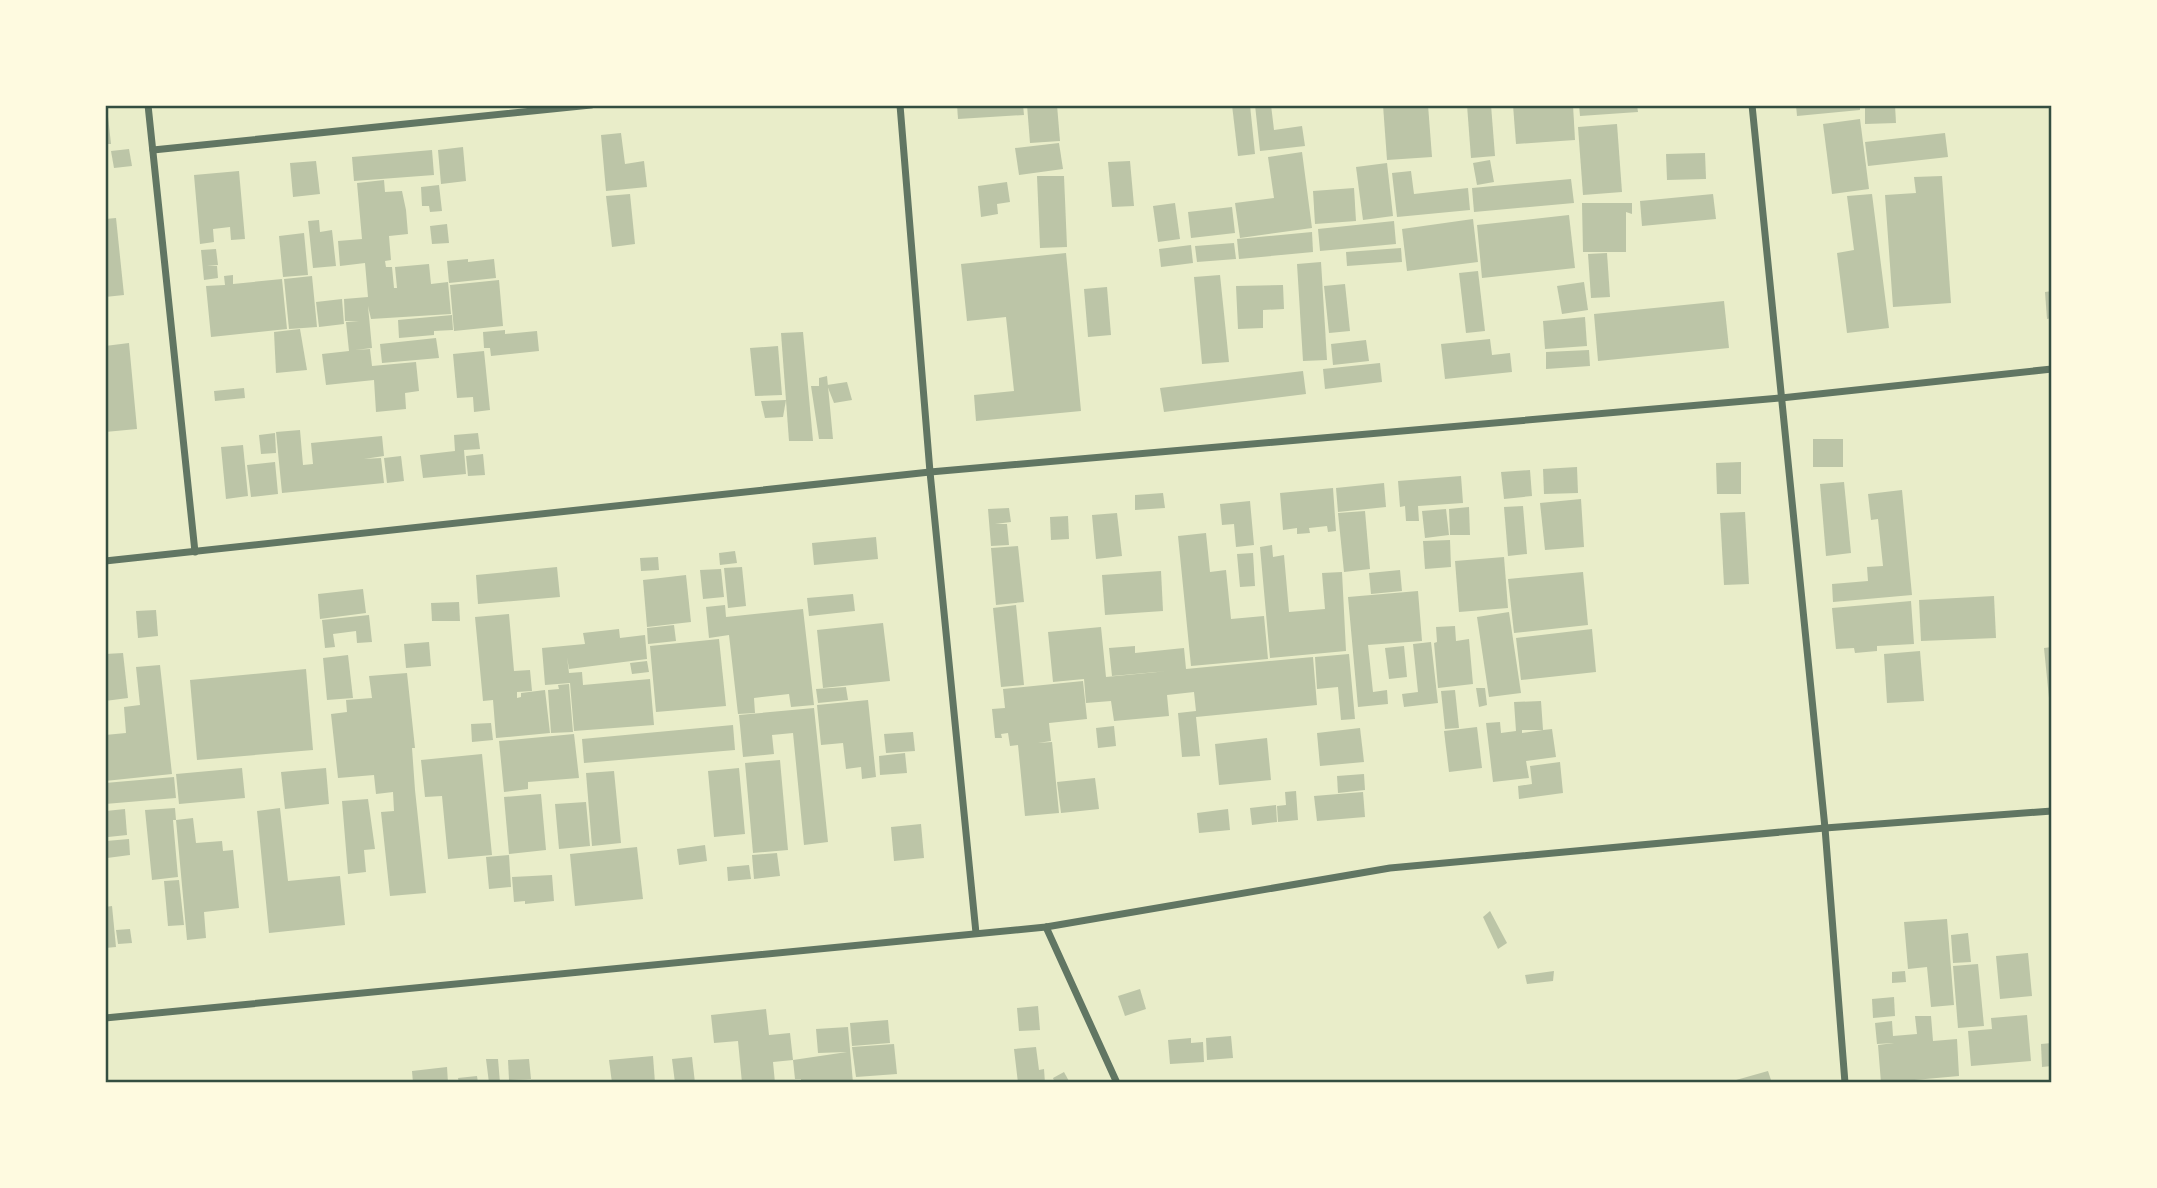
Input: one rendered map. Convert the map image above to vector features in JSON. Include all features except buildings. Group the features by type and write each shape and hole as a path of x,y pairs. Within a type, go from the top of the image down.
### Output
{"street":[{"path":"148,105 194,552"},
{"path":"153,150 591,105"},
{"path":"900,105 930,472 976,933"},
{"path":"1752,105 1825,828 1845,1083"},
{"path":"105,561 930,472 1781,398 2052,369"},
{"path":"105,1018 1046,928 1390,868 1825,828 2052,811"},
{"path":"1046,928 1117,1083"}]}
